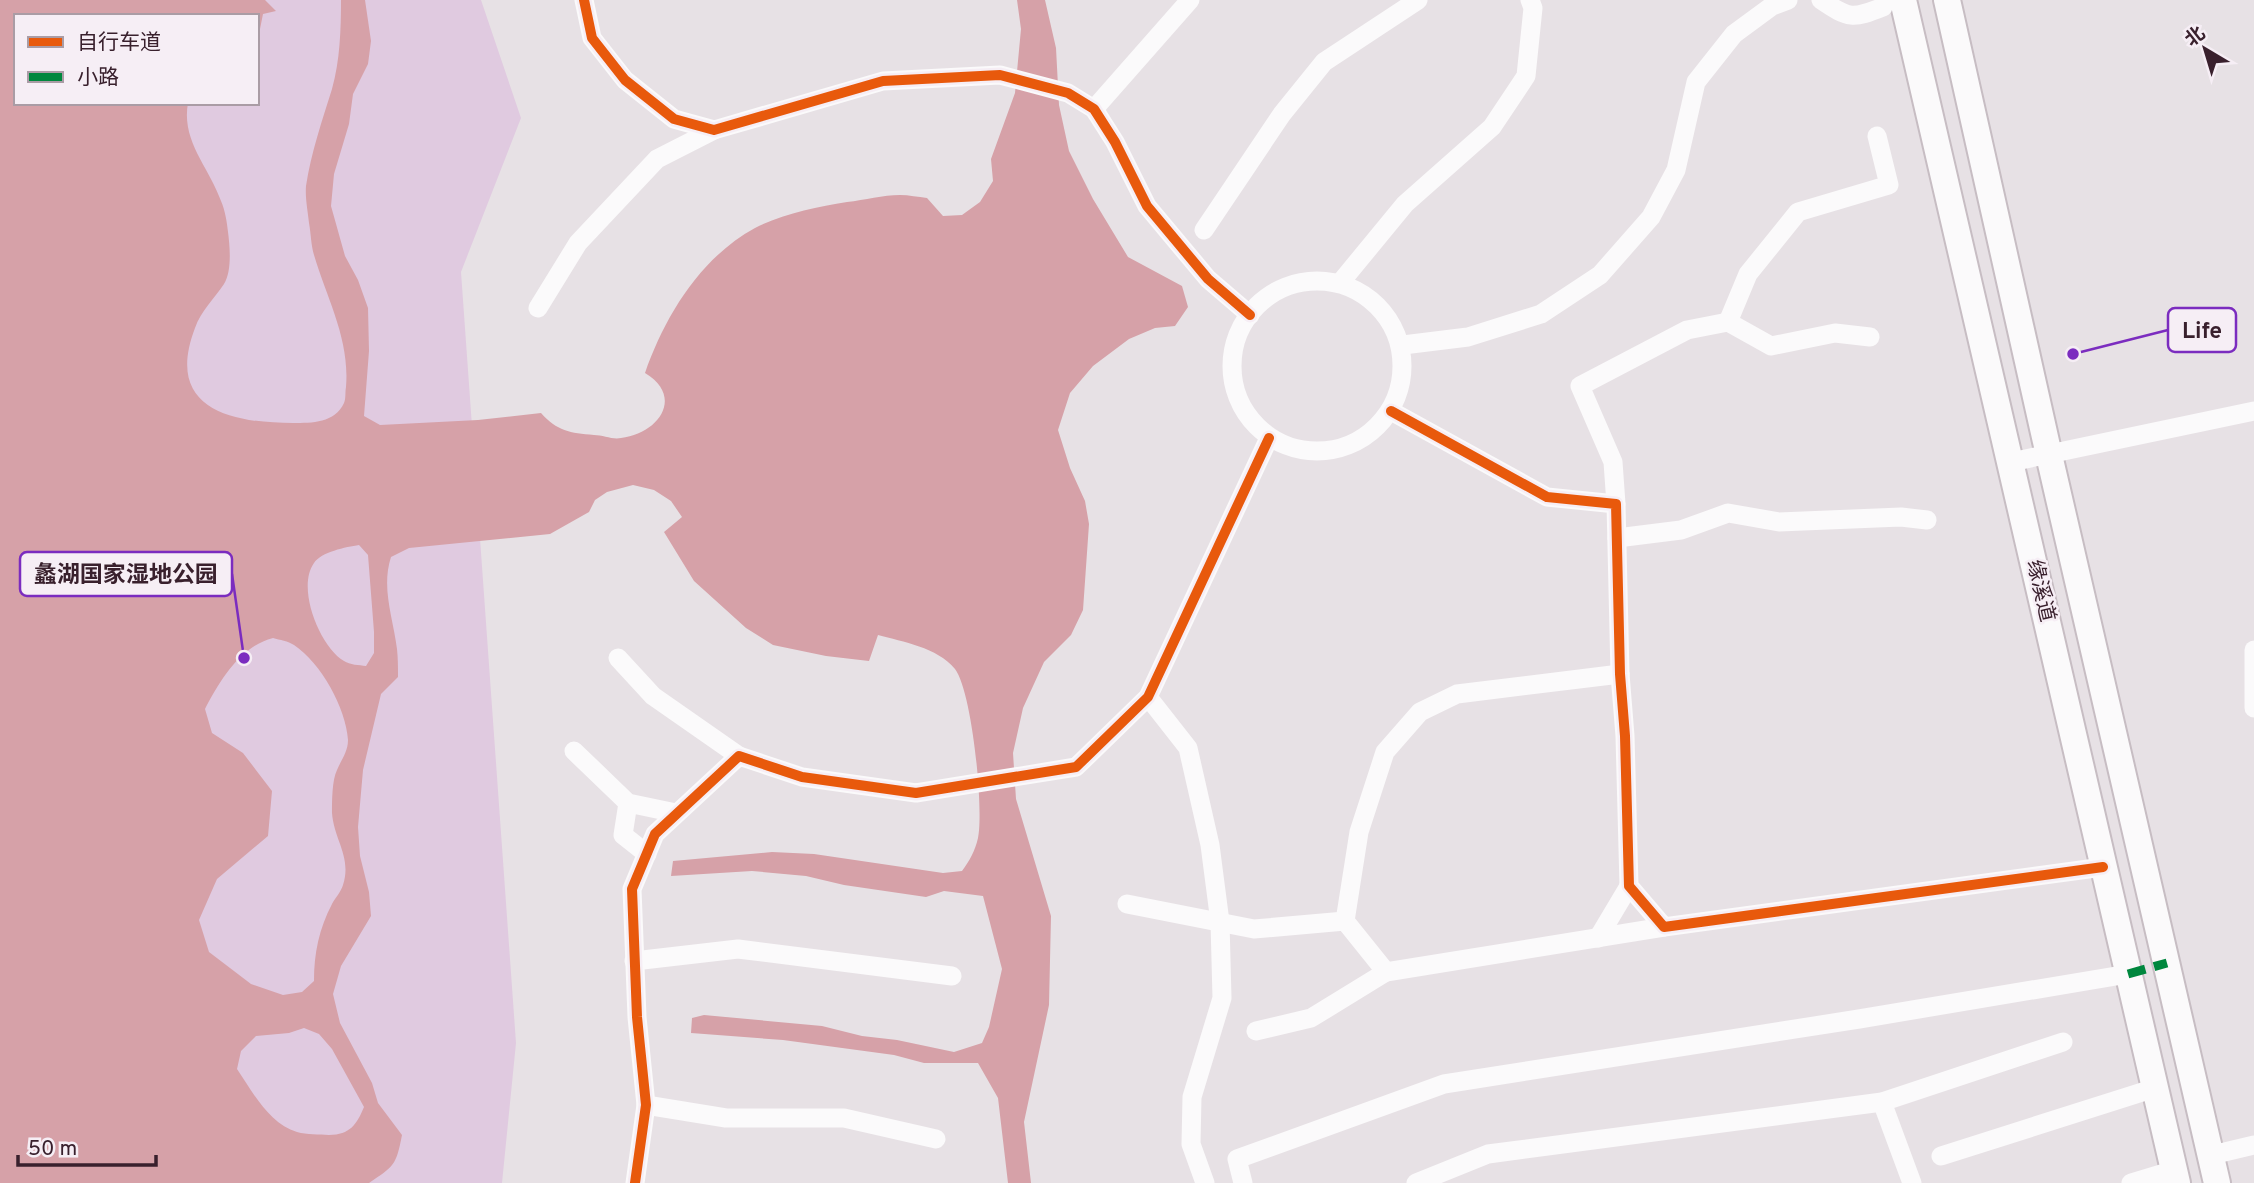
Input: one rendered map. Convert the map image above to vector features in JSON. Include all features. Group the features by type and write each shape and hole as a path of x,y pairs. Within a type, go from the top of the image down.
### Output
{"main road":[{"name":"缘溪道","path":"1903,0 2175,1177"},
{"name":"缘溪道","path":"1947,0 2217,1183"}],"street":[{"path":"584,0 593,38 625,80 674,119 714,130"},
{"path":"1094,109 1190,0"},
{"path":"1204,230 1282,114 1324,62 1418,0"},
{"path":"1340,283 1405,204 1492,127 1526,76 1531,4 1551,0"},
{"path":"1403,345 1468,338 1541,314 1600,275 1651,217 1676,170 1696,82 1734,34 1772,6 1788,0"},
{"path":"1821,0 1841,13 1858,17 1883,7 1885,0"},
{"path":"538,308 578,243 657,159 714,130 883,81 1000,75 1068,93 1094,109 1115,142 1147,206 1208,279 1250,315"},
{"path":"1728,323 1748,274 1798,212 1889,185 1877,136"},
{"path":"1300,281 1340,283 1376,302 1403,345 1403,374 1391,411 1368,436 1336,451 1301,452 1269,438 1241,409 1230,370 1238,330 1263,299 1300,281"},
{"path":"1598,937 1629,886 1625,736 1612,463 1580,386 1687,330 1728,323 1771,346 1835,333 1870,337"},
{"path":"1391,411 1547,496 1616,504"},
{"path":"2011,462 2254,411"},
{"path":"618,659 653,696 739,756 802,777 916,793 1076,766 1148,697 1269,438"},
{"path":"1617,538 1681,530 1728,513 1779,522 1901,516 1927,520"},
{"path":"2254,650 2254,708"},
{"path":"1386,972 1345,921 1359,832 1385,752 1420,712 1457,694 1620,674"},
{"path":"1148,697 1188,748 1210,845 1220,922 1222,998 1192,1097 1191,1144 1205,1183"},
{"path":"574,751 628,803 676,813"},
{"path":"635,1183 646,1105 634,961 632,889 655,834 739,756"},
{"path":"628,803 623,835 647,853"},
{"path":"1256,1031 1311,1018 1386,972 1664,927 2104,867"},
{"path":"1629,886 1664,927"},
{"path":"1127,904 1254,929 1345,921"},
{"path":"634,961 738,949 952,976"},
{"path":"1243,1183 1237,1159 1444,1084 2128,974"},
{"path":"1416,1183 1488,1154 1882,1102 2063,1042"},
{"path":"1941,1156 2155,1088"},
{"path":"1882,1102 1912,1183"},
{"path":"646,1105 726,1118 844,1118 936,1139"},
{"path":"2212,1155 2254,1145"},
{"path":"2131,1183 2175,1177"}],"shaded area":[{"path":"0,0 481,0 521,118 461,272 516,1043 502,1183 0,1183"},
{"path":"0,0 265,0 276,11 263,14 259,29 259,14 14,14 14,105 188,105 187,117 192,142 225,212 230,259 224,284 195,328 188,355 189,377 196,394 209,406 227,414 247,420 293,423 329,418 340,410 345,400 345,352 313,251 306,186 337,67 341,0 365,0 371,41 368,64 353,94 349,124 334,174 331,206 345,256 358,280 368,308 369,351 364,416 380,425 478,420 541,413 564,430 618,438 646,430 662,413 665,403 663,393 657,383 645,373 653,352 687,290 717,255 735,241 765,223 824,206 903,195 927,198 943,216 962,215 980,202 993,181 991,159 1015,93 1021,29 1017,0 1045,0 1056,48 1059,105 1069,151 1093,199 1128,257 1182,286 1188,307 1175,326 1155,328 1129,339 1093,366 1070,393 1058,430 1070,468 1085,501 1089,524 1083,610 1071,635 1044,662 1023,708 1013,753 1016,799 1051,916 1049,1005 1024,1122 1031,1183 1008,1183 998,1098 978,1063 924,1063 894,1055 783,1040 691,1033 692,1018 704,1015 822,1026 954,1052 982,1043 989,1027 1002,969 983,896 944,891 926,897 844,885 806,876 752,871 671,876 673,861 772,852 814,854 943,873 962,871 978,838 978,778 967,701 961,681 948,662 919,646 878,635 869,661 826,656 773,645 746,628 694,581 664,532 682,517 671,501 654,490 633,485 607,492 595,500 589,512 550,534 409,548 391,557 387,591 397,649 398,677 381,694 363,770 358,827 360,856 369,892 371,916 341,966 333,994 340,1023 372,1083 378,1103 402,1135 393,1164 369,1183 0,1183","holes":["359,545 368,555 374,653 366,666 344,661 335,654 313,616 308,587 309,574 314,563 322,556","273,638 294,645 314,663 343,714 348,740 346,752 335,774 332,797 333,823 344,857 343,885 327,913 321,932 316,951 314,981 302,992 283,995 251,984 209,952 199,920 217,879 268,836 272,791 243,753 212,733 205,709 217,687 241,656","304,1028 319,1034 332,1049 364,1107 359,1119 342,1133 301,1133 287,1128 262,1106 237,1069 241,1051 256,1036 289,1033"]}],"marked path":[{"path":"2128,974 2167,963"}],"cycle path":[{"path":"584,0 592,38 625,80 674,119 714,130 883,81 1000,75 1068,93 1094,109 1115,142 1147,206 1208,279 1250,315"},
{"path":"1391,411 1547,497 1616,504 1629,886 1664,927 2103,867"},
{"path":"635,1183 646,1105 637,1017 632,889 655,834 739,756 802,777 916,793 1076,767 1148,697 1269,438"}],"place":[{"name":"Life","path":"2073,354"},
{"name":"蠡湖国家湿地公园","path":"244,658"}]}
